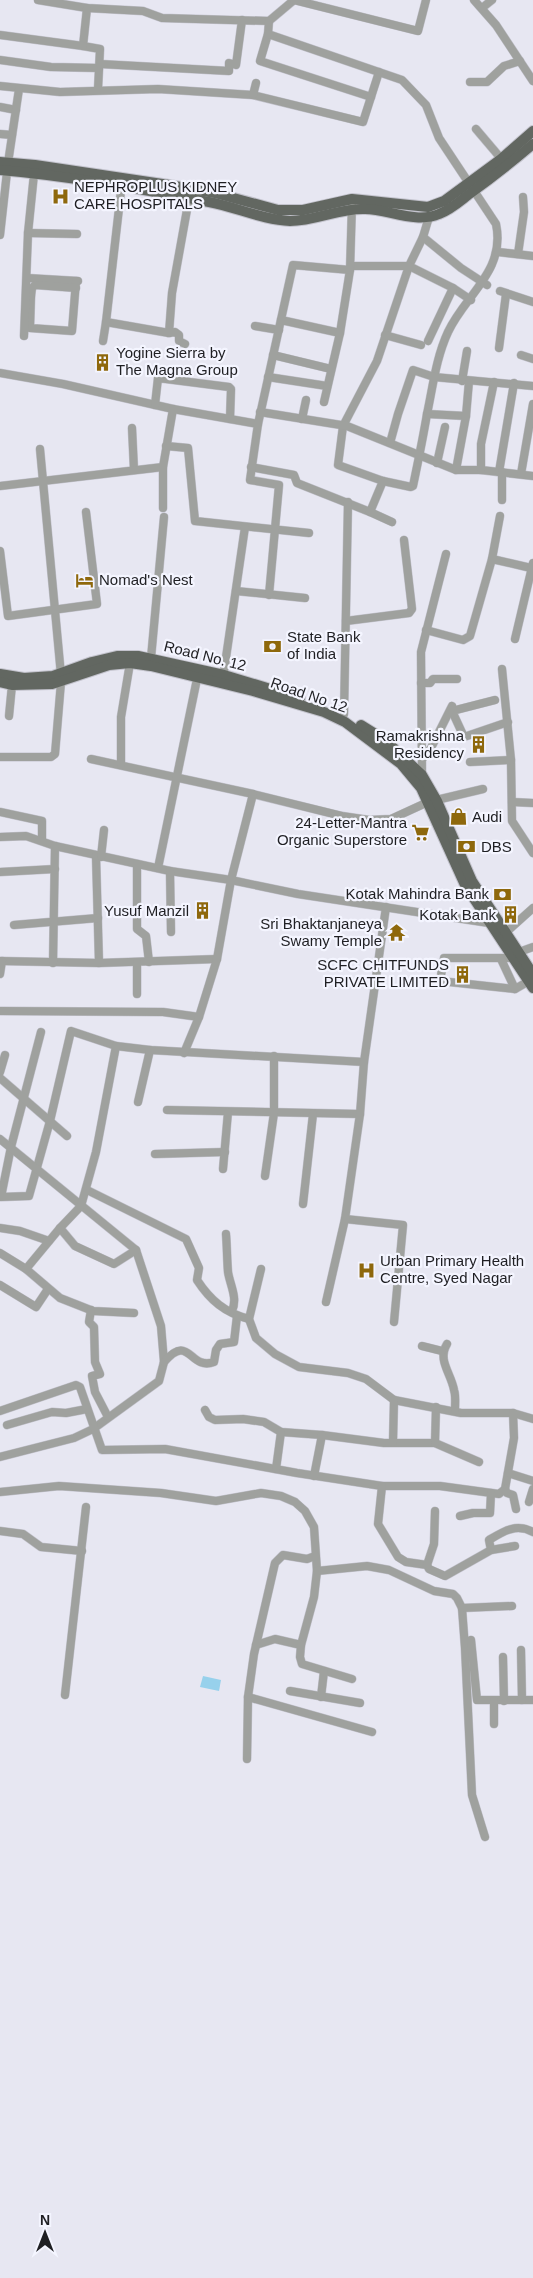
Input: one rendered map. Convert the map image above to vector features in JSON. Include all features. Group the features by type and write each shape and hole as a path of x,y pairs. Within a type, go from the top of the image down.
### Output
{"main road":[{"path":"504,162 533,131"},
{"path":"352,204 366,209 412,216 429,217 439,214 504,162 533,144"},
{"path":"4,166 122,182 291,211 352,204 428,207 472,186"},
{"path":"4,166 34,174 122,182"},
{"name":"Road No. 12","path":"0,674 24,678 61,679 92,662 117,656 151,658 223,680 310,701 344,714 385,740 422,775 472,881 503,935 516,955 530,963 532,981"},
{"name":"Road No 12","path":"0,682 12,685 61,679 109,665 130,663 151,666 197,679 223,680 345,722 374,741 407,770 433,801 465,885 489,922 503,935"},
{"path":"516,955 532,981"}],"street":[{"path":"38,0 87,8 143,11 162,18 269,21 294,0 418,31 426,0"},
{"path":"474,0 496,25 533,81"},
{"path":"482,8 492,0"},
{"path":"83,46 87,8"},
{"path":"0,60 52,67 100,66 229,70 229,63 236,65 242,20"},
{"path":"269,21 268,34 260,61 370,97"},
{"path":"268,34 402,80 426,105 439,138 496,224 499,235 498,252 485,284 448,330 439,354 413,486 407,487 338,465 343,426 377,362 409,266 423,237 429,217"},
{"path":"0,35 100,49 98,89"},
{"path":"470,82 487,82 504,66 520,61"},
{"path":"0,86 60,92 98,89 158,89 254,94 364,122 379,72"},
{"path":"254,94 256,83"},
{"path":"0,230 4,166 12,135 19,89"},
{"path":"0,107 16,110"},
{"path":"476,129 504,162"},
{"path":"0,134 12,135"},
{"path":"34,174 28,233 27,278 30,328 69,331 73,329 77,283"},
{"path":"103,341 122,182"},
{"path":"169,333 172,293 190,193"},
{"path":"518,254 524,215 523,197"},
{"path":"324,402 340,332 351,268 352,204"},
{"path":"28,233 77,234"},
{"path":"423,237 485,284"},
{"path":"498,252 533,256"},
{"path":"269,595 279,485 250,480 260,412 293,265 351,268 409,266 453,288 471,300"},
{"path":"27,278 77,283"},
{"path":"24,336 29,296 32,288 36,285 77,283"},
{"path":"385,335 424,343 453,288"},
{"path":"499,348 503,293 533,302"},
{"path":"281,320 340,332"},
{"path":"106,322 169,333 174,332 179,334 179,342 185,344"},
{"path":"255,326 279,330"},
{"path":"456,470 466,416 465,381 467,351"},
{"path":"273,355 331,369"},
{"path":"521,355 533,359"},
{"path":"390,443 413,370 434,377 533,386"},
{"path":"0,373 63,384 173,409 258,424"},
{"path":"268,377 327,386"},
{"path":"155,405 158,378 228,387 231,389 230,419"},
{"path":"481,470 480,444 494,382"},
{"path":"502,500 501,472 514,383"},
{"path":"302,419 306,400"},
{"path":"520,474 533,404"},
{"path":"151,658 164,512 163,467 173,409"},
{"path":"260,412 347,426 456,470 481,470 533,476"},
{"path":"427,414 466,416"},
{"path":"437,463 445,427"},
{"path":"132,428 134,470"},
{"path":"166,446 188,448 195,521 309,533"},
{"path":"0,757 51,757 55,754 61,679 40,449"},
{"path":"0,486 163,467"},
{"path":"251,467 294,475 297,484 348,502 392,522"},
{"path":"370,512 383,480"},
{"path":"344,714 348,502"},
{"path":"0,551 8,616 97,604 86,512"},
{"path":"426,630 463,640 469,638 492,559 500,516"},
{"path":"223,680 245,527"},
{"path":"346,621 409,613 412,609 404,540"},
{"path":"422,775 421,652 446,554"},
{"path":"492,559 532,565 515,639"},
{"path":"236,591 304,598"},
{"path":"121,765 121,717 130,663"},
{"path":"502,669 500,698 508,722 512,760 514,825 533,852"},
{"path":"158,868 197,679"},
{"path":"421,683 430,683 433,679 457,679"},
{"path":"9,716 12,685"},
{"path":"500,698 452,711 464,737 508,722"},
{"path":"423,758 431,748 452,706"},
{"path":"91,759 253,794 342,816 383,821 433,801 483,789"},
{"path":"470,762 512,760"},
{"path":"184,1053 199,1018 217,959 230,880 253,794"},
{"path":"512,802 533,803"},
{"path":"0,812 42,821 42,840"},
{"path":"99,963 98,856 104,830"},
{"path":"0,837 26,836 55,846 170,871 230,880 298,894 489,922"},
{"path":"53,963 55,846"},
{"path":"137,864 137,929 146,936 149,962"},
{"path":"0,872 56,869"},
{"path":"170,871 171,932"},
{"path":"326,1302 345,1219 360,1114 364,1062 386,907"},
{"path":"503,935 533,908"},
{"path":"14,925 98,918"},
{"path":"532,981 515,989 440,981 444,958 501,959 516,955 533,947"},
{"path":"0,974 1,961 137,963 217,959"},
{"path":"501,959 515,989"},
{"path":"137,963 137,994"},
{"path":"0,1011 163,1012 199,1018"},
{"path":"41,1032 11,1147 1,1198 28,1196 50,1121 71,1031 116,1046 150,1050 364,1062"},
{"path":"26,1269 81,1206 88,1190 116,1046"},
{"path":"138,1102 150,1050"},
{"path":"0,1072 5,1055"},
{"path":"265,1176 274,1113 274,1056"},
{"path":"0,1078 67,1136"},
{"path":"167,1110 360,1114"},
{"path":"224,1169 228,1112"},
{"path":"303,1204 313,1114"},
{"path":"0,1139 136,1250 161,1326 164,1362 159,1381 94,1429 74,1438 0,1457"},
{"path":"155,1154 225,1152"},
{"path":"88,1190 186,1239 199,1268 197,1280 214,1302 234,1314 249,1319"},
{"path":"345,1219 403,1225 394,1322"},
{"path":"0,1228 20,1231 49,1241"},
{"path":"60,1228 75,1246 114,1264 136,1250"},
{"path":"164,1362 173,1351 182,1349 189,1352 199,1363 206,1365 214,1362 216,1350 220,1344 234,1342 233,1290 228,1270 226,1234"},
{"path":"0,1253 26,1269 60,1298 91,1310 134,1313"},
{"path":"261,1269 249,1319 256,1338 275,1354 299,1367 348,1373 366,1379 394,1400 455,1410 461,1413 513,1413 533,1419"},
{"path":"0,1285 36,1307 48,1289"},
{"path":"91,1310 89,1322 94,1327 95,1362 100,1374 92,1376 95,1392 108,1418"},
{"path":"422,1346 445,1347 444,1364 455,1390 455,1410"},
{"path":"0,1411 76,1385 80,1387 102,1450 165,1449 276,1470 382,1486 440,1486 491,1494 500,1494 505,1490 514,1438 513,1413"},
{"path":"393,1442 394,1400"},
{"path":"435,1443 436,1407"},
{"path":"7,1425 52,1412 66,1413 87,1409"},
{"path":"205,1410 209,1417 215,1420 243,1419 264,1422 281,1432 322,1434 384,1443 435,1443 479,1462"},
{"path":"276,1470 281,1432"},
{"path":"314,1476 322,1434"},
{"path":"508,1473 533,1481"},
{"path":"0,1492 59,1486 161,1493 216,1501 261,1493 282,1496 295,1502 306,1511 314,1527 317,1571 314,1597 301,1645 300,1657 302,1664 352,1679"},
{"path":"382,1486 378,1524 398,1557 406,1562 428,1567 439,1576 445,1576 491,1550 515,1546"},
{"path":"529,1502 533,1489"},
{"path":"505,1490 513,1495 516,1508"},
{"path":"460,1516 473,1513 490,1513 491,1494"},
{"path":"66,1695 86,1507"},
{"path":"428,1567 434,1544 435,1511"},
{"path":"491,1550 489,1540 501,1533 518,1527 533,1532"},
{"path":"0,1531 23,1534 41,1547 82,1551"},
{"path":"247,1759 248,1697 256,1645 275,1564 283,1555 307,1559 315,1556"},
{"path":"317,1571 367,1566 389,1570 434,1591 453,1594 462,1608 472,1787 484,1836"},
{"path":"462,1608 512,1606"},
{"path":"256,1645 275,1639 301,1645"},
{"path":"471,1640 475,1697 477,1700 533,1700"},
{"path":"521,1650 522,1700"},
{"path":"503,1657 504,1701"},
{"path":"321,1696 324,1671"},
{"path":"290,1692 360,1703"},
{"path":"248,1697 372,1732"},
{"path":"494,1701 494,1724"}],"water":[{"path":"203,1676 221,1680 219,1691 200,1687"}],"place":[{"name":"NEPHROPLUS KIDNEY CARE HOSPITALS","path":"60,196"},
{"name":"Yogine Sierra by The Magna Group","path":"102,362"},
{"name":"Nomad's Nest","path":"85,580"},
{"name":"State Bank of India","path":"273,646"},
{"name":"Ramakrishna Residency","path":"478,745"},
{"name":"Audi","path":"458,817"},
{"name":"24-Letter-Mantra Organic Superstore","path":"421,832"},
{"name":"DBS","path":"467,847"},
{"name":"Kotak Mahindra Bank","path":"503,894"},
{"name":"Yusuf Manzil","path":"203,911"},
{"name":"Kotak Bank","path":"510,915"},
{"name":"Sri Bhaktanjaneya Swamy Temple","path":"396,933"},
{"name":"SCFC CHITFUNDS PRIVATE LIMITED","path":"463,974"},
{"name":"Urban Primary Health Centre, Syed Nagar","path":"366,1270"}]}
